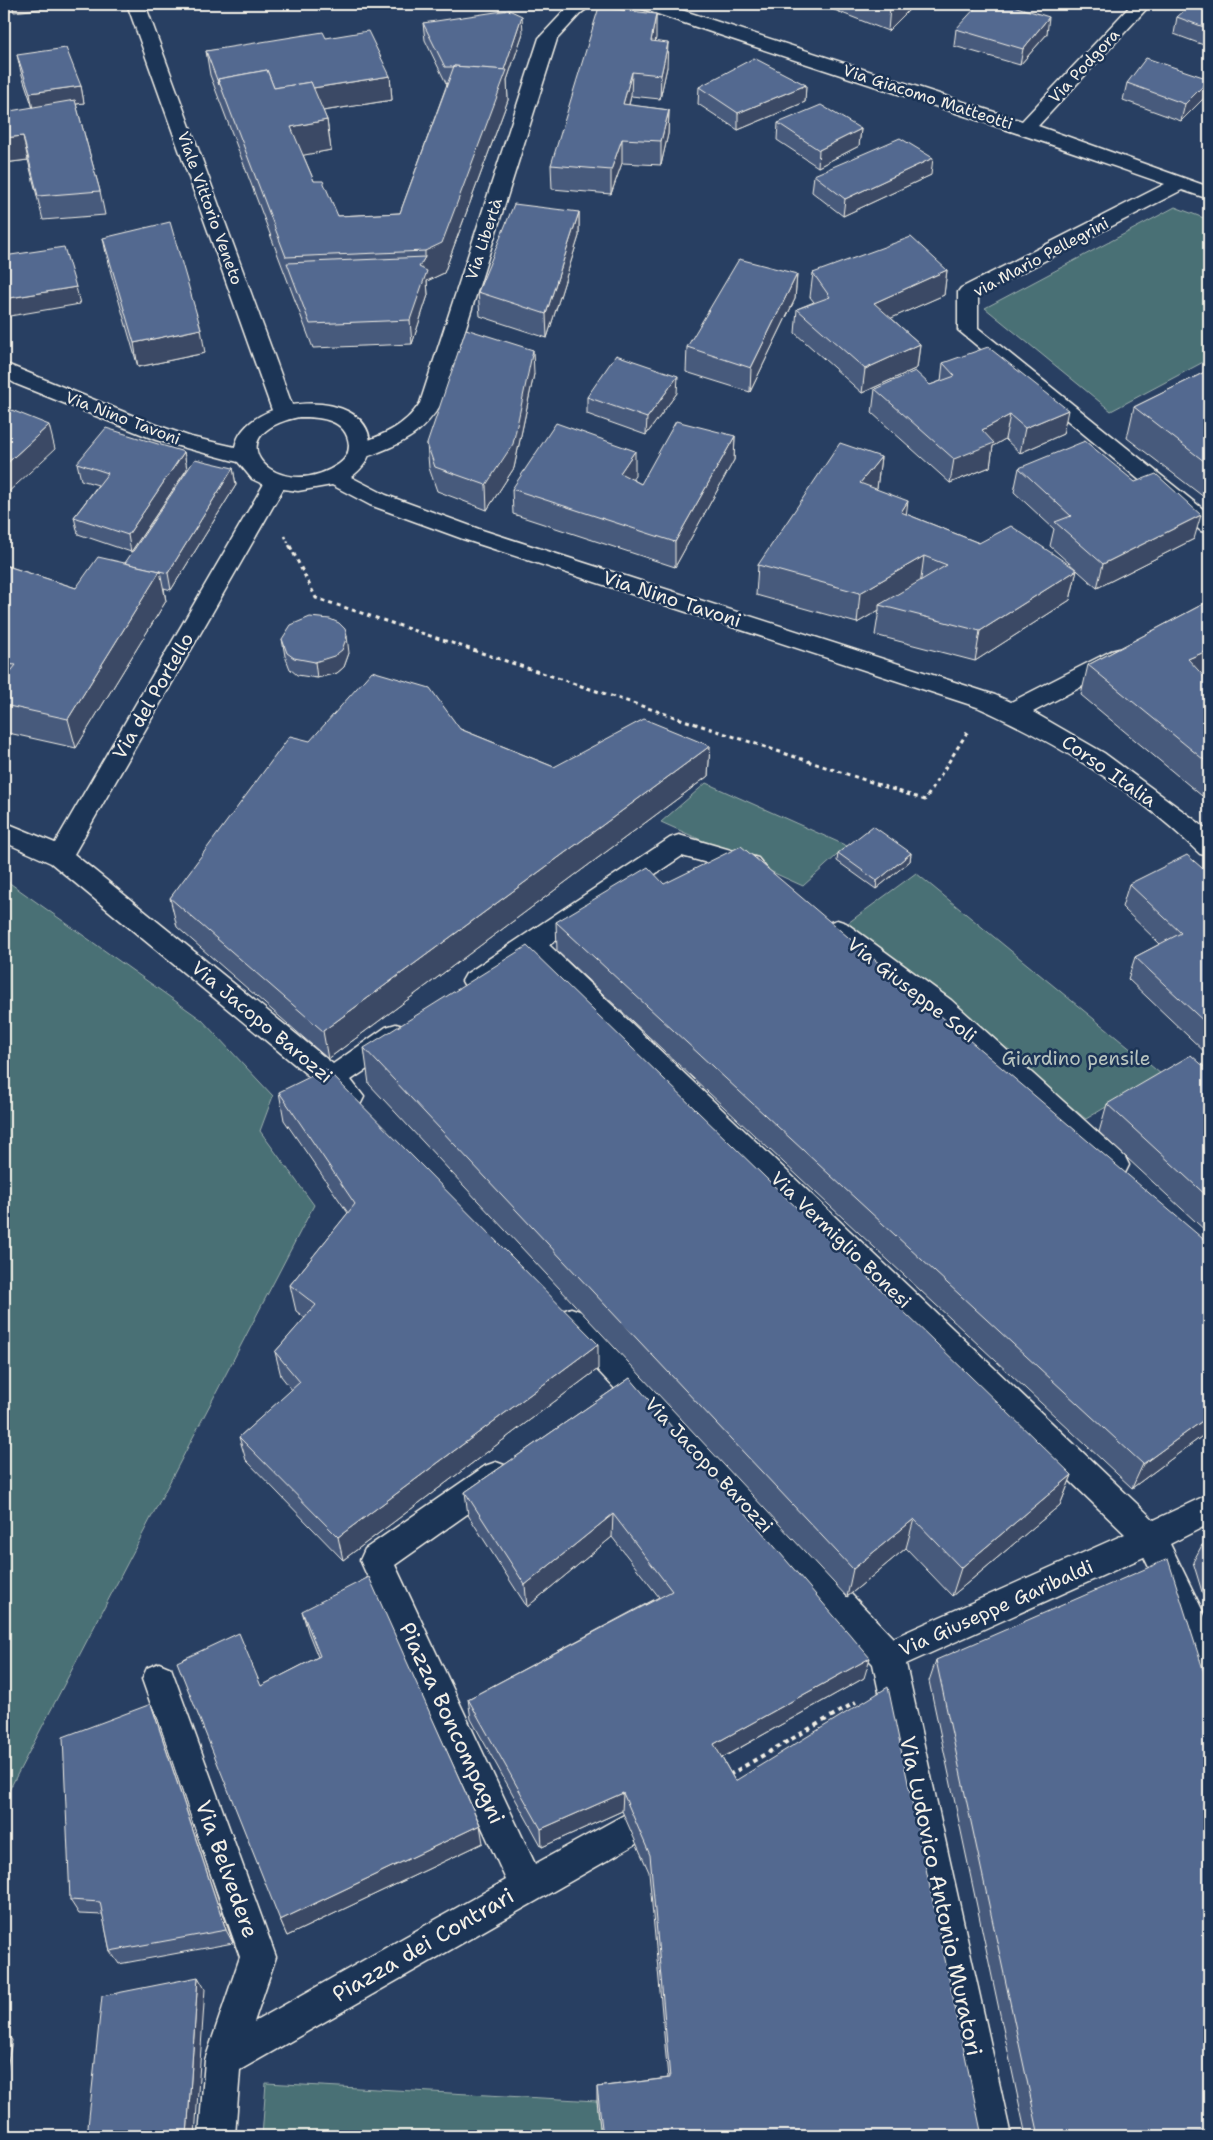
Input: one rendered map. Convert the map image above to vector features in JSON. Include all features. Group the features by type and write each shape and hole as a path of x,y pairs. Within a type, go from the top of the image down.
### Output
{"street":[{"name":"Viale Vittorio Veneto","path":"136,4 284,413"},
{"name":"Via Libertà","path":"360,451 411,430 420,421 431,403 548,38 575,10 584,4"},
{"name":"Via Giacomo Matteotti","path":"646,4 754,41 1026,128 1209,193"},
{"name":"Via Podgora","path":"1026,128 1142,4"},
{"name":"via Mario Pellegrini","path":"1181,183 968,292 968,330 1209,526"},
{"name":"Via Nino Tavoni","path":"4,369 123,420 174,439 206,449 245,456"},
{"path":"314,410 340,417 351,424 361,441 360,451 355,461 334,477 305,484 276,482 262,476 251,466 245,456 246,443 253,430 266,420 284,413 314,410"},
{"name":"Via Nino Tavoni","path":"334,477 378,500 471,534 986,701 1013,712"},
{"name":"Via del Portello","path":"60,856 276,482"},
{"path":"1013,712 1141,645"},
{"name":"Corso Italia","path":"1013,712 1086,752 1207,840"},
{"path":"4,831 60,856"},
{"path":"456,994 679,845 749,865 773,883"},
{"name":"Via Jacopo Barozzi","path":"60,856 332,1079 367,1114"},
{"name":"Via Giuseppe Soli","path":"813,913 941,1008 1134,1182"},
{"name":"Via Vermiglio Bonesi","path":"530,943 1152,1538"},
{"path":"332,1079 414,1022"},
{"name":"Via Jacopo Barozzi","path":"554,1304 618,1389 888,1656"},
{"name":"Piazza Boncompagni","path":"519,1459 376,1560 527,1886"},
{"name":"Via Giuseppe Garibaldi","path":"888,1656 1152,1538 1209,1508"},
{"path":"1152,1538 1197,1633 1209,1671"},
{"name":"Via Ludovico Antonio Muratori","path":"888,1656 993,2136"},
{"name":"Via Belvedere","path":"159,1679 258,1956 223,2060 217,2136"},
{"name":"Piazza dei Contrari","path":"223,2060 624,1832"}],"path":[{"path":"253,522 283,532 316,598 925,800 986,701"},
{"name":"Via Giuseppe Garibaldi","path":"727,1777 873,1692 888,1656"}],"green space":[{"path":"1175,207 1209,220 1209,359 1111,411 985,308"},
{"path":"706,783 847,846 803,886 661,822"},
{"name":"Giardino pensile","path":"916,873 1161,1074 1086,1119 848,923"},
{"path":"4,879 202,1020 273,1096 260,1131 314,1205 4,1800"},
{"path":"266,2083 597,2101 601,2136 262,2136"}],"building":[{"path":"881,4 894,4 890,7"},
{"path":"979,4 1007,4 1049,17 1023,49 956,29"},
{"path":"1192,4 1209,4 1209,29 1177,17"},
{"path":"599,7 656,14 651,41 668,43 661,75 632,72 623,104 669,110 661,141 622,139 611,170 551,165"},
{"path":"509,10 522,16 504,70 445,67 423,23"},
{"path":"368,31 390,76 313,88 311,82 274,88 267,70 218,79 219,85 206,51 323,32 326,38"},
{"path":"66,48 81,86 30,93 17,55"},
{"path":"754,58 806,85 738,113 699,87"},
{"path":"1146,58 1209,80 1185,104 1127,83"},
{"path":"454,66 507,70 442,243 425,251 286,257 218,79 267,70 274,88 311,82 327,120 291,127 314,181 323,181 338,216 400,213"},
{"path":"75,100 100,191 38,196 23,136 4,138 4,112"},
{"path":"821,105 861,129 819,150 778,123"},
{"path":"900,138 933,158 845,199 814,175"},
{"path":"514,204 579,212 546,314 478,292"},
{"path":"170,222 201,329 134,343 103,238"},
{"path":"911,237 947,270 874,303 920,344 865,369 797,309 830,297 813,273"},
{"path":"64,247 76,287 4,299 4,256"},
{"path":"425,257 419,267 427,271 410,320 310,324 287,263"},
{"path":"739,259 797,274 751,368 687,347"},
{"path":"466,329 533,350 513,444 486,485 435,467 427,444"},
{"path":"988,347 1068,410 1025,428 1010,415 982,430 994,443 954,459 875,389 915,371 930,385 955,376 943,363"},
{"path":"616,355 678,376 647,418 587,397"},
{"path":"1209,370 1209,465 1134,407"},
{"path":"4,407 49,425 4,466"},
{"path":"676,421 735,436 675,542 512,489 556,423 635,451 620,473 641,484"},
{"path":"106,428 184,452 128,535 74,517 108,473 77,463"},
{"path":"1085,441 1135,482 1156,474 1201,515 1103,564 1055,522 1071,516 1019,468"},
{"path":"840,443 881,457 860,483 908,501 901,512 979,543 1011,526 1077,570 980,631 879,605 947,565 924,556 860,593 758,565"},
{"path":"195,459 233,468 168,573 125,563"},
{"path":"98,557 160,571 68,719 4,705 4,680 16,665 4,664 4,565 76,588"},
{"path":"1209,601 1209,650 1188,659 1209,682 1209,764 1088,665"},
{"path":"310,617 330,619 339,623 345,629 347,636 342,650 334,656 315,662 294,658 287,653 282,639 291,625"},
{"path":"372,671 430,688 460,729 554,767 644,719 710,746 323,1031 170,898 290,736 310,741"},
{"path":"873,826 911,853 877,881 838,853"},
{"path":"741,846 1209,1244 1209,1416 1143,1464 556,922 648,867 664,884"},
{"path":"1187,855 1209,874 1209,1026 1135,957 1181,933 1129,884"},
{"path":"527,946 1072,1475 961,1568 914,1519 853,1569 364,1048"},
{"path":"1191,1055 1209,1071 1209,1198 1107,1104"},
{"path":"326,1069 598,1344 338,1537 239,1437 300,1382 275,1352 316,1305 290,1285 355,1204 279,1092"},
{"path":"630,1378 870,1658 714,1744 735,1781 888,1687 982,2136 603,2136 597,2087 670,2078 650,1855 623,1793 541,1829 468,1699 672,1591 613,1514 525,1585 465,1492"},
{"path":"1209,1544 1209,1566 1202,1545"},
{"path":"1168,1559 1209,1688 1209,2132 1139,2136 1039,2136 936,1660"},
{"path":"369,1577 480,1825 280,1920 177,1662 239,1633 261,1686 320,1656 302,1611"},
{"path":"151,1704 226,1930 110,1951 100,1902 70,1900 63,1737"},
{"path":"198,1977 187,2136 87,2136 102,1996"}]}
